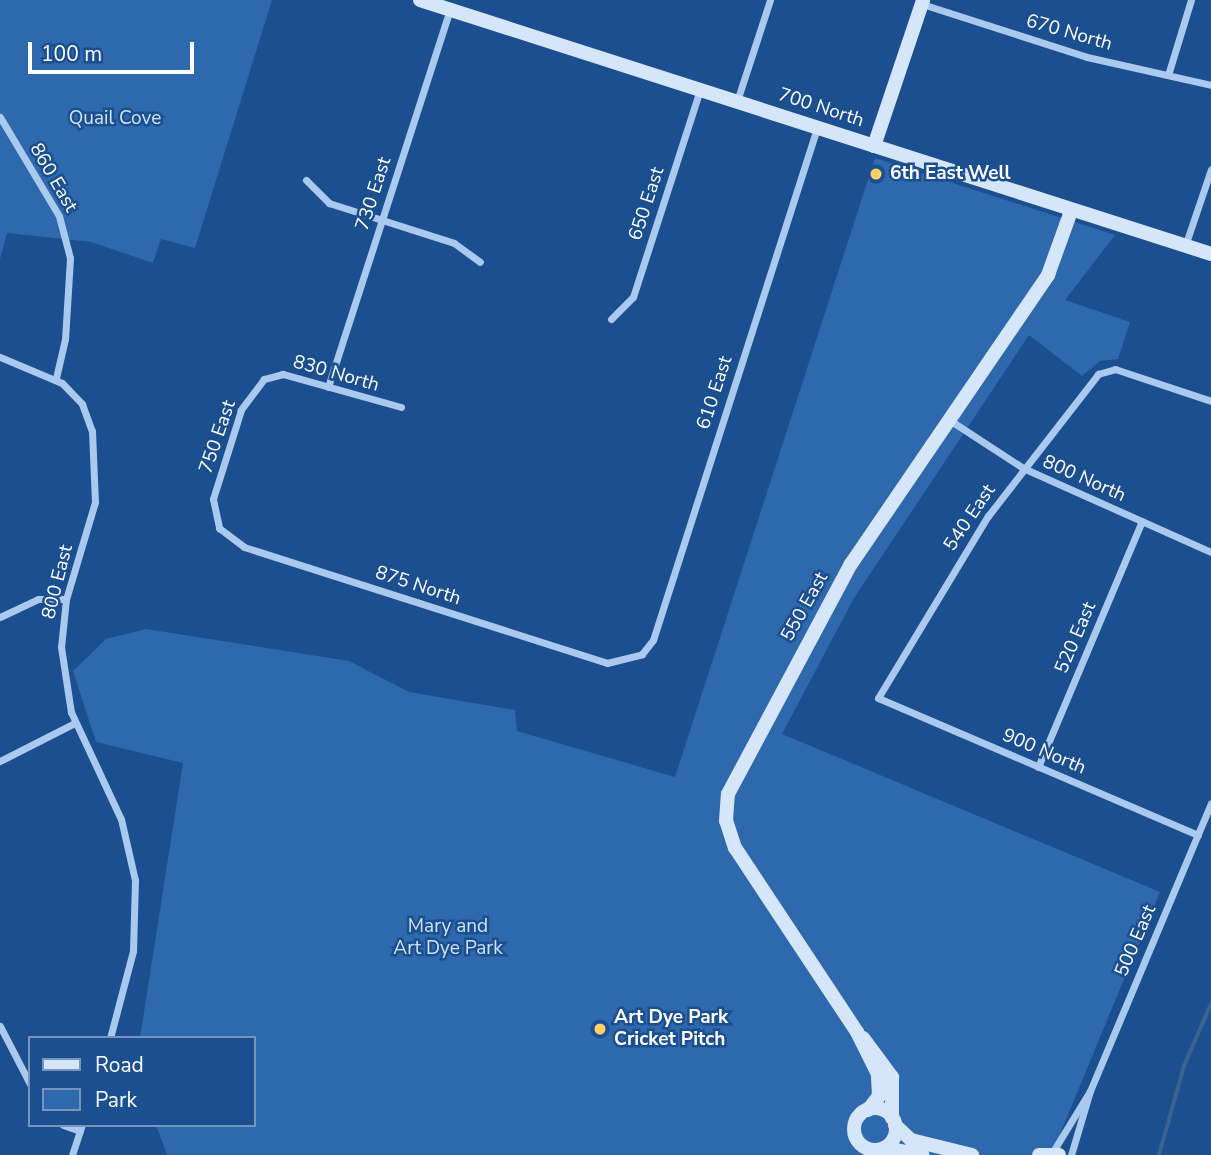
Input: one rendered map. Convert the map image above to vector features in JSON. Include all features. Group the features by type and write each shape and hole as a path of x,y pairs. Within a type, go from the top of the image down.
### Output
{"street":[{"name":"700 North","path":"420,0 1211,254"},
{"path":"737,101 770,0"},
{"path":"1168,75 1191,0"},
{"path":"874,146 922,2"},
{"name":"670 North","path":"922,2 1078,54 1211,85"},
{"name":"730 East","path":"328,387 450,10"},
{"name":"650 East","path":"611,319 634,297 700,89"},
{"name":"860 East","path":"0,117 59,216 70,258 65,339 56,378"},
{"name":"610 East","path":"632,660 653,640 817,127"},
{"path":"1185,246 1211,169"},
{"path":"306,180 329,202 454,243 480,262"},
{"name":"550 East","path":"893,1121 889,1071 857,1032 743,862 729,831 726,802 734,776 837,589 1048,275 1071,211"},
{"path":"0,357 56,378"},
{"name":"540 East","path":"878,698 1023,468 1106,370 1211,401"},
{"name":"830 North","path":"264,379 283,374 401,407"},
{"name":"800 East","path":"56,378 88,417 97,489 66,599 61,658 75,723 117,808 135,880 131,967 111,1036"},
{"name":"750 East","path":"214,511 241,410 264,379"},
{"name":"800 North","path":"951,421 1023,468 1211,552"},
{"name":"875 North","path":"214,511 224,535 244,548 607,663 632,660"},
{"name":"520 East","path":"1038,766 1142,521"},
{"path":"0,617 38,599 66,599"},
{"name":"900 North","path":"878,698 1198,835"},
{"path":"0,761 75,723"},
{"name":"500 East","path":"1071,1155 1090,1091 1211,803"},
{"path":"0,1026 28,1080"},
{"name":"550 East","path":"857,1032 880,1082 879,1096 868,1110"},
{"name":"500 East","path":"1050,1154 1090,1091"},
{"path":"922,1155 884,1148 869,1149 858,1141 856,1121 868,1110 880,1109 911,1140 972,1155"},
{"path":"884,1148 892,1141 893,1121"},
{"path":"72,1155 81,1128"}],"green space":[{"name":"Quail Cove","path":"0,0 272,0 195,248 161,239 153,263 91,242 7,233 0,259"},
{"name":"Mary and Art Dye Park","path":"875,158 1115,235 1065,300 1130,322 1118,359 1100,361 1082,376 1029,335 854,598 782,734 1160,892 1060,1134 1062,1155 167,1155 157,1127 256,1127 256,1036 140,1036 183,763 96,742 73,671 106,639 146,629 349,661 409,692 515,710 517,731 675,777"}],"waterway":[{"path":"1159,1155 1184,1066 1211,1004"}],"place":[{"name":"6th East Well","path":"876,174"},
{"name":"Art Dye Park Cricket Pitch","path":"600,1029"}]}
